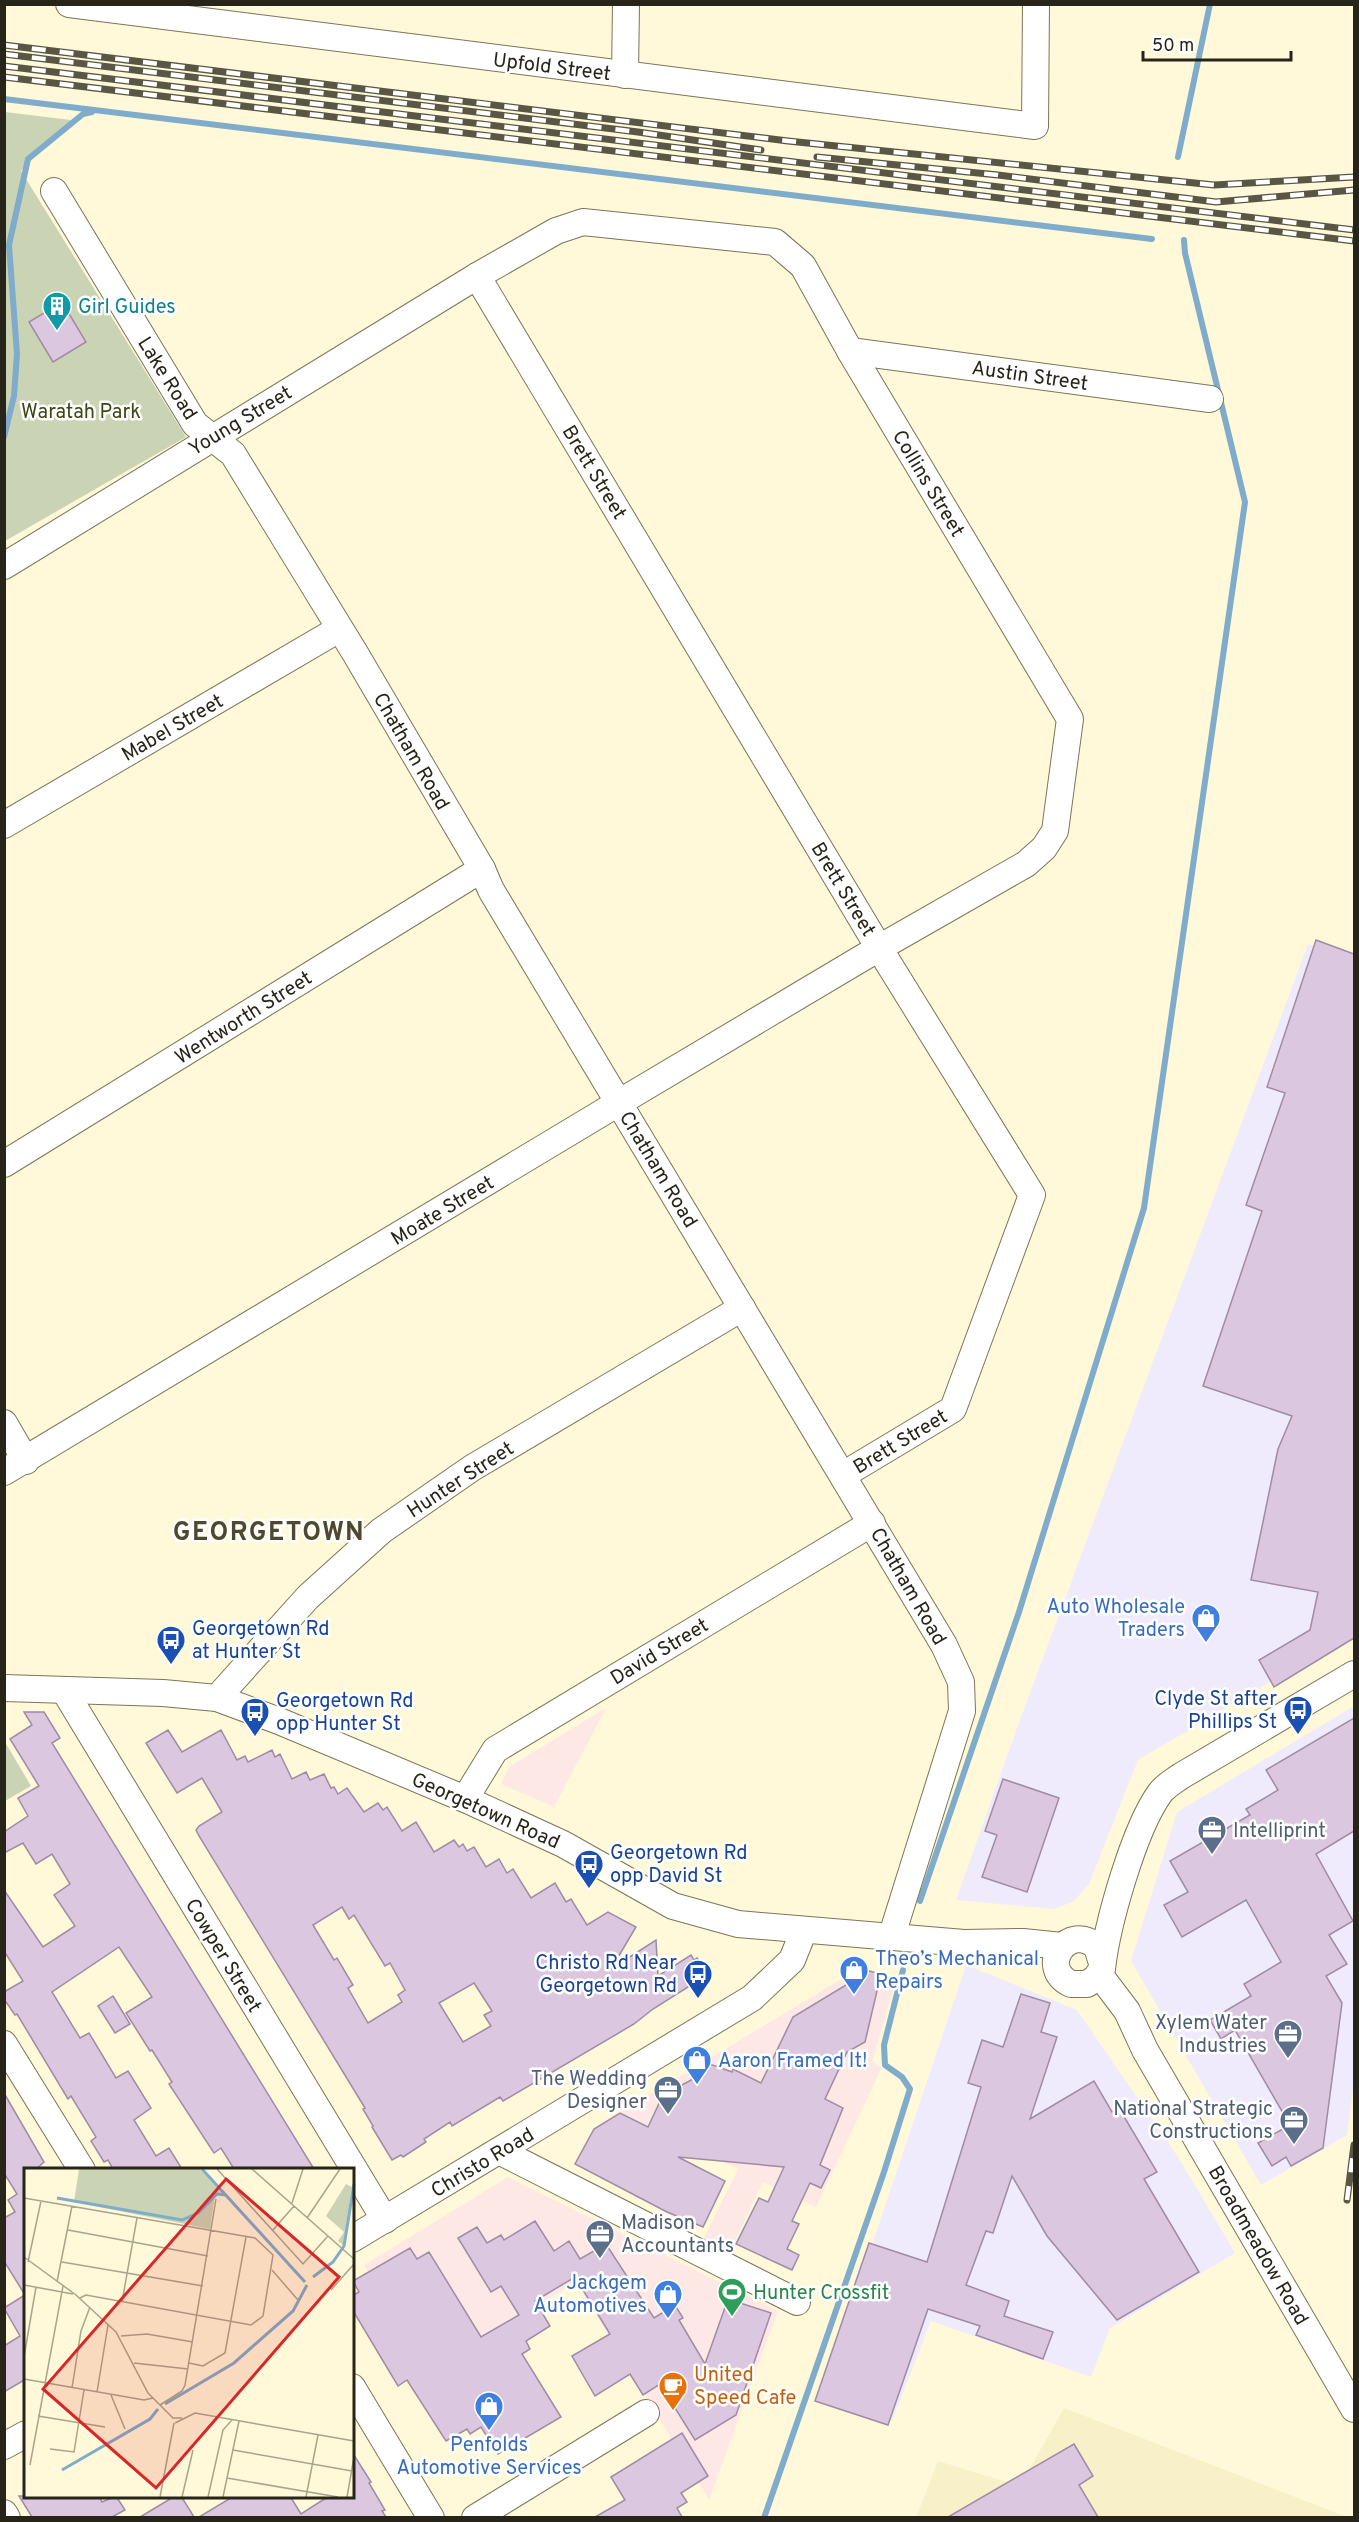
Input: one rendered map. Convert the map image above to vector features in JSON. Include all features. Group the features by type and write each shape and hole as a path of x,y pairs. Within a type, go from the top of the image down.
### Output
{"street":[{"name":"Upfold Street","path":"69,4 1035,126 1036,4"},
{"path":"626,4 626,75"},
{"name":"Lake Road","path":"54,191 195,424 211,438"},
{"name":"Collins Street","path":"477,276 556,231 583,222 775,242 803,266 850,351 1070,719 1055,831 1044,848 1026,864 879,948"},
{"name":"Young Street","path":"4,566 477,276"},
{"name":"Brett Street","path":"477,276 879,948 1032,1196 954,1409 843,1475"},
{"name":"Austin Street","path":"850,351 1210,399"},
{"name":"Chatham Road","path":"211,438 233,454 339,628 482,869 491,890 944,1645 961,1682 962,1711 892,1935"},
{"name":"Mabel Street","path":"4,825 339,628"},
{"name":"Wentworth Street","path":"4,1164 482,869"},
{"name":"Moate Street","path":"15,1466 879,948"},
{"name":"Hunter Street","path":"218,1698 308,1597 381,1531 472,1468 742,1308"},
{"path":"4,1423 15,1466"},
{"name":"David Street","path":"465,1799 495,1749 872,1523"},
{"path":"1120,1890 1102,1914 1069,1943 1056,1962 1066,1981 1087,1984 1101,1968 1120,1890 1147,1814 1161,1791 1181,1776 1354,1674"},
{"name":"Georgetown Road","path":"4,1688 163,1693 218,1698 465,1799 563,1844 673,1906 738,1924 892,1935 964,1943 1069,1943"},
{"name":"Cowper Street","path":"64,1690 354,2168"},
{"name":"Christo Road","path":"354,2238 753,1998 792,1960 804,1930"},
{"name":"Georgetown Road","path":"964,1943 1032,1960 1066,1981"},
{"path":"1069,1943 1093,1943 1100,1952 1101,1968"},
{"name":"Broadmeadow Road","path":"1101,1968 1127,2011 1145,2050 1354,2409"},
{"name":"Broadmeadow Road","path":"1066,1981 1104,2004 1145,2050"},
{"path":"4,2044 81,2168"},
{"path":"499,2151 797,2302"},
{"name":"Cowper Street","path":"354,2169 385,2220"},
{"path":"354,2390 431,2517"},
{"path":"475,2517 646,2413"},
{"path":"4,2446 24,2434"},
{"path":"4,2513 7,2517"}],"shaded area":[{"path":"1308,944 1354,958 1354,1632 1138,1760 1089,1884 1073,1902 1054,1909 956,1900 1017,1728"},
{"path":"1354,1706 1354,2082 1347,2135 1261,2185 1131,1961 1177,1812"},
{"path":"606,1708 554,1807 501,1784 509,1767"},
{"path":"966,1965 1077,2010 1180,2160 1235,2253 1110,2328 1091,2377 931,2321 892,2421 822,2394"},
{"path":"858,1969 896,1980 872,2061 882,2067 816,2207 763,2182 728,2255 702,2242 738,2169 619,2113"},
{"path":"508,2177 778,2311 709,2500 576,2282 429,2372 364,2265"},
{"path":"1064,2408 1347,2517 916,2518 938,2461 1020,2486"}],"green space":[{"name":"Waratah Park","path":"5,112 71,120 21,171 186,437 5,541"},
{"path":"5,1742 31,1786 4,1801"}],"building":[{"name":"Girl Guides","path":"62,302 86,342 53,362 29,322"},
{"path":"1316,940 1354,954 1354,1638 1274,1687 1259,1660 1310,1630 1318,1592 1251,1580 1278,1449 1292,1416 1203,1386 1262,1211 1246,1205 1285,1093 1267,1087"},
{"path":"24,1712 44,1712 60,1738 52,1743 313,2168 233,2168 221,2148 214,2153 169,2084 172,2082 152,2050 150,2051 126,2013 152,1997 119,1947 52,1992 80,2038 89,2033 116,2078 128,2071 151,2108 134,2120 156,2156 169,2148 181,2168 112,2168 108,2160 104,2162 91,2141 96,2137 71,2096 68,2099 17,2014 15,2015 4,1999 4,1992 23,1981 4,1951 4,1890 43,1947 75,1926 54,1895 70,1884 52,1854 36,1864 23,1843 4,1853 4,1832 28,1816 18,1798 39,1786 10,1739 32,1725"},
{"path":"1354,1718 1354,1831 1316,1854 1353,1921 1329,1935 1347,1964 1326,1976 1342,2003 1323,2148 1291,2166 1286,2157 1272,2166 1258,2143 1290,2125 1235,2030 1221,2039 1210,2020 1251,1996 1244,1984 1281,1962 1246,1900 1182,1937 1164,1905 1188,1892 1170,1861 1250,1815 1246,1809 1278,1790 1266,1770"},
{"path":"168,1730 182,1752 221,1730 237,1760 245,1756 248,1762 272,1750 275,1757 280,1754 292,1779 306,1772 310,1780 324,1774 331,1788 334,1787 338,1794 347,1788 364,1812 378,1803 383,1810 387,1807 402,1831 416,1822 434,1852 454,1840 459,1847 463,1844 467,1851 474,1847 486,1867 499,1859 507,1873 513,1869 531,1898 555,1883 566,1902 571,1899 587,1925 608,1912 636,1927 611,1969 656,1940 658,1976 691,1955 694,1960 697,1958 709,1977 692,1987 691,1985 634,2024 503,2101 500,2097 452,2126 450,2122 424,2139 426,2142 403,2157 401,2155 392,2160 372,2127 363,2109 365,2108 196,1830 222,1812 202,1778 177,1793 146,1743","holes":["342,1907 349,1919 354,1915 385,1966 390,1963 405,1990 398,1995 402,2002 368,2023 348,1988 353,1985 337,1958 334,1960 313,1925","474,1983 492,2011 484,2015 491,2026 463,2042 439,2003"]},
{"path":"1003,1779 1059,1798 1027,1892 982,1877 997,1835 985,1831"},
{"path":"869,1971 881,1974 865,2042 847,2052 825,2099 843,2108 820,2165 830,2170 821,2188 810,2183 792,2221 799,2224 787,2249 799,2255 792,2270 736,2244 759,2198 768,2202 784,2167 678,2157 725,2181 703,2227 667,2212 575,2164 594,2129 620,2113 648,2127 663,2095 695,2078 699,2068 707,2063 732,2072 733,2069 761,2083 793,2017"},
{"path":"1021,1994 1050,2003 1041,2032 1057,2037 1030,2119 1094,2081 1112,2112 1119,2108 1157,2172 1144,2179 1199,2272 1117,2320 1047,2236 1012,2176 993,2233 986,2231 966,2285 1009,2301 1004,2316 1053,2332 1043,2359 976,2335 980,2326 928,2309 888,2425 815,2401 869,2243 927,2262 981,2087 968,2083 982,2040 1003,2047"},
{"path":"113,1996 130,2024 115,2033 98,2006"},
{"path":"4,2093 44,2162 37,2168 24,2168 24,2293 4,2261 4,2218 15,2212 8,2200 17,2194 4,2173"},
{"path":"535,2221 554,2251 569,2241 580,2259 606,2244 654,2318 675,2305 683,2318 679,2320 705,2364 728,2299 771,2313 736,2415 695,2440 660,2384 643,2395 630,2374 595,2396 572,2356 610,2334 575,2277 535,2301 550,2326 526,2341 530,2349 522,2354 561,2417 498,2454 481,2427 470,2434 467,2429 446,2441 407,2380 398,2386 354,2312 354,2295 359,2292 354,2280 410,2248 417,2259 429,2252 481,2337 519,2315 501,2286 491,2292 458,2238 477,2227 487,2243 501,2235 504,2240"},
{"path":"24,2296 24,2380 4,2392 4,2346 20,2336 4,2308"},
{"path":"682,2433 708,2476 681,2493 687,2502 677,2508 682,2517 595,2517 625,2500 611,2477"},
{"path":"1074,2444 1093,2476 1079,2485 1098,2517 948,2517"},
{"path":"354,2455 371,2482 369,2483 385,2510 382,2511 386,2517 199,2517 231,2498 291,2498 301,2514 326,2498 354,2498"},
{"path":"19,2496 24,2496 24,2498 100,2498 102,2502 117,2498 125,2510 112,2517 32,2517"},
{"path":"172,2498 182,2498 194,2517 140,2517"}],"waterway":[{"path":"1178,157 1210,4"},
{"path":"4,99 1152,239"},
{"path":"4,437 14,396 17,354 9,245 28,159 83,114 92,112"},
{"path":"920,1901 1019,1612 1144,1208 1245,502 1185,253 1184,240"},
{"path":"764,2518 884,2172 910,2089 902,2077 885,2065 884,2045 903,1970"}],"railway":[{"path":"4,45 788,141 1214,185 1354,177"},
{"path":"4,54 638,132 761,150"},
{"path":"4,66 1354,230"},
{"path":"4,77 1354,241"},
{"path":"817,157 998,175 1216,202 1354,190"},
{"path":"1347,2200 1354,2145"}],"place":[{"name":"Girl Guides","path":"57,332"},
{"name":"Auto Wholesale Traders","path":"1206,1644"},
{"name":"Georgetown Rd at Hunter St","path":"171,1666"},
{"name":"Clyde St after Phillips St","path":"1298,1736"},
{"name":"Georgetown Rd opp Hunter St","path":"255,1738"},
{"name":"Intelliprint","path":"1212,1856"},
{"name":"Georgetown Rd opp David St","path":"589,1890"},
{"name":"Theo’s Mechanical Repairs","path":"854,1996"},
{"name":"Christo Rd Near Georgetown Rd","path":"698,2000"},
{"name":"Xylem Water Industries","path":"1288,2060"},
{"name":"Aaron Framed It!","path":"697,2086"},
{"name":"The Wedding Designer","path":"668,2116"},
{"name":"National Strategic Constructions","path":"1294,2146"},
{"name":"Madison Accountants","path":"600,2260"},
{"name":"Hunter Crossfit","path":"732,2318"},
{"name":"Jackgem Automotives","path":"668,2320"},
{"name":"United Speed Cafe","path":"673,2412"},
{"name":"Penfolds Automotive Services","path":"489,2432"}],"district":[{"name":"GEORGETOWN","path":"269,1531"}]}
